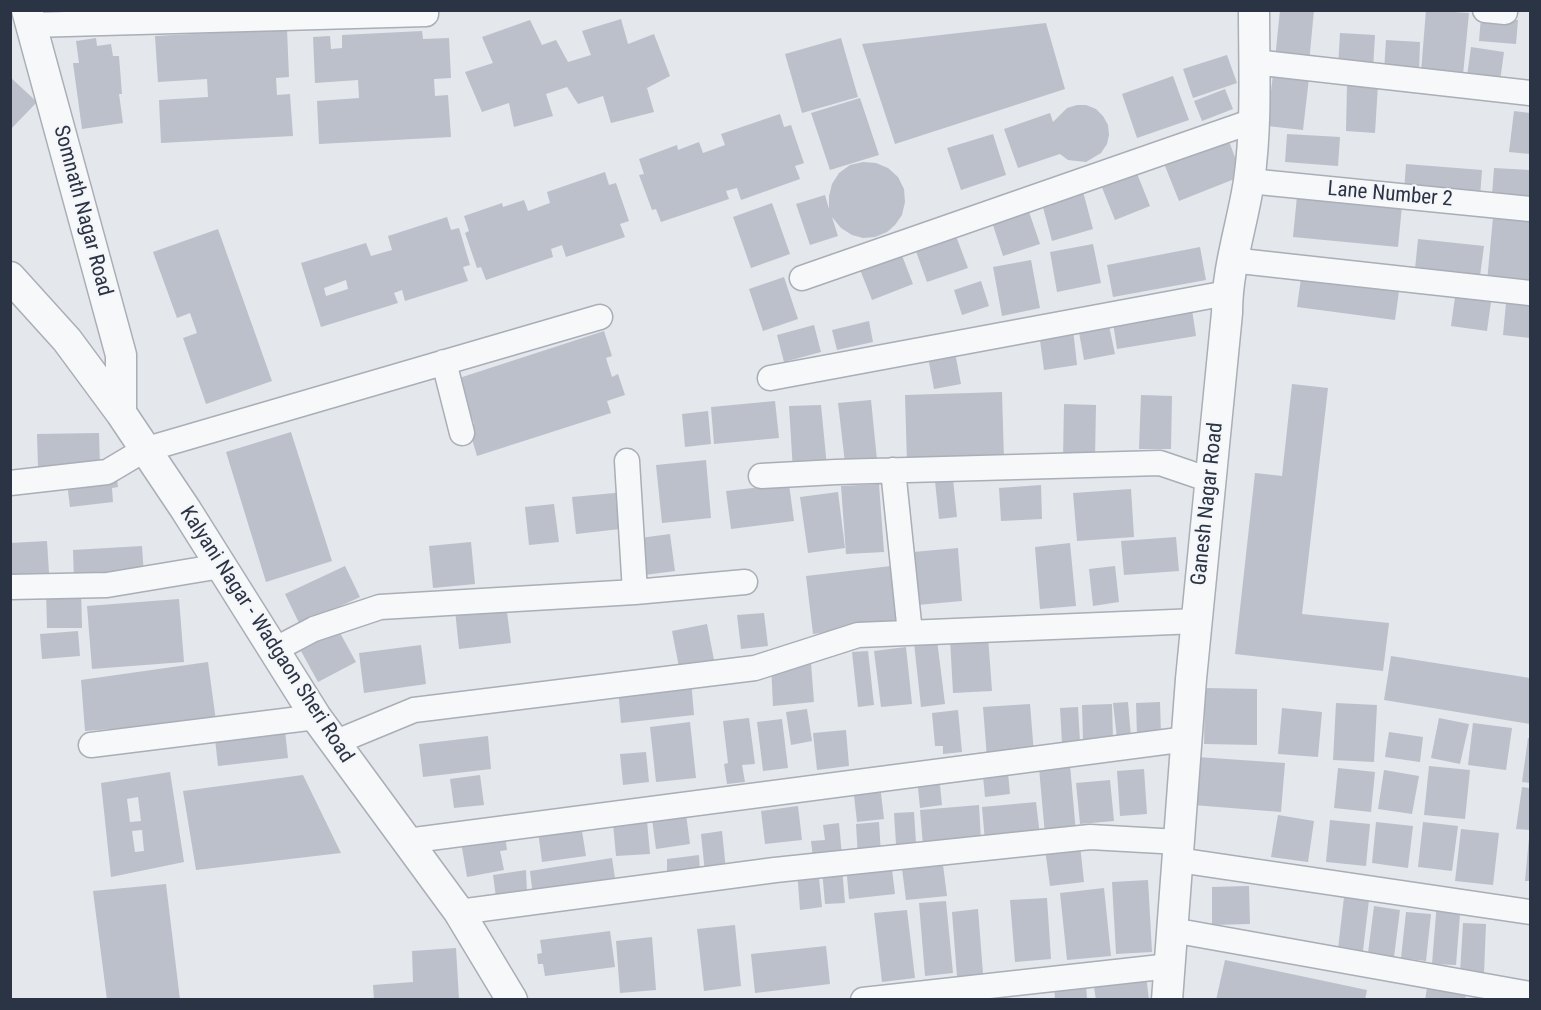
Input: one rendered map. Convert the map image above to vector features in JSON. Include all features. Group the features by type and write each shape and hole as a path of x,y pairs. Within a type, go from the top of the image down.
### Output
{"street":[{"path":"29,18 426,14 426,10"},
{"name":"Ganesh Nagar Road","path":"1167,999 1197,621 1227,313 1227,293 1231,260 1249,182 1253,121 1254,10"},
{"name":"Somnath Nagar Road","path":"29,18 121,355 121,413"},
{"path":"1254,62 1530,93"},
{"path":"802,278 1253,121"},
{"name":"Lane Number 2","path":"1249,182 1530,208"},
{"path":"1231,260 1530,293"},
{"name":"Kalyani Nagar - Wadgaon Sheri Road","path":"10,277 67,340 121,413 186,510 316,717 459,912 512,999"},
{"path":"770,378 1227,293"},
{"path":"10,483 107,472 144,450 600,317"},
{"path":"444,362 462,433"},
{"path":"627,462 635,592"},
{"path":"761,476 1160,463 1210,480"},
{"path":"893,470 910,633"},
{"path":"10,587 107,585 221,566"},
{"path":"273,650 315,629 380,607 635,592 746,582"},
{"path":"334,743 414,710 754,668 858,635 1197,621"},
{"path":"91,745 316,717"},
{"path":"407,842 1187,739"},
{"path":"459,912 775,870 1090,837 1530,912"},
{"path":"1172,930 1530,994"},
{"path":"864,999 1170,966"}],"building":[{"path":"1280,10 1314,10 1309,63 1275,59"},
{"path":"1426,10 1469,13 1463,75 1421,72"},
{"path":"1481,17 1518,20 1516,44 1479,41"},
{"path":"621,19 628,44 654,34 670,76 647,88 654,112 611,123 603,96 578,104 567,87 546,94 553,116 514,127 509,103 482,112 465,72 493,63 482,37 530,20 542,45 556,40 568,62 591,55 582,31"},
{"path":"1046,23 1065,89 895,144 862,44"},
{"path":"287,29 289,77 276,78 277,95 290,94 293,136 161,143 159,100 208,97 207,79 158,82 155,36"},
{"path":"422,31 423,39 449,38 451,78 434,79 435,96 448,95 451,137 319,144 317,101 359,98 358,80 315,83 313,37 330,36 331,49 342,48 342,35"},
{"path":"1340,33 1375,35 1373,70 1338,68"},
{"path":"96,38 97,46 111,44 113,56 119,56 122,94 119,94 123,123 82,129 73,63 79,63 76,41"},
{"path":"841,38 858,97 802,113 785,54"},
{"path":"1386,40 1420,42 1419,73 1384,71"},
{"path":"1471,47 1504,52 1500,81 1467,76"},
{"path":"1227,55 1237,83 1193,98 1183,69"},
{"path":"1273,74 1309,78 1303,130 1267,126"},
{"path":"1173,76 1189,120 1137,138 1122,94"},
{"path":"10,77 37,102 10,130"},
{"path":"1347,83 1378,84 1375,133 1346,131"},
{"path":"1225,89 1233,109 1202,121 1194,101"},
{"path":"860,98 879,155 830,170 811,113"},
{"path":"1086,105 1096,109 1108,125 1107,144 1101,153 1086,162 1068,160 1060,154 1018,168 1004,129 1050,113 1053,122 1067,108"},
{"path":"1514,111 1530,113 1530,154 1509,152"},
{"path":"780,114 784,127 791,125 804,163 795,166 800,179 741,200 737,188 726,191 729,199 661,222 656,209 652,210 639,175 644,174 639,159 677,145 678,150 699,142 703,153 725,145 721,134"},
{"path":"993,134 1006,175 961,190 947,148"},
{"path":"1287,134 1340,137 1338,166 1285,162"},
{"path":"1227,136 1242,176 1179,201 1163,161"},
{"path":"863,162 876,163 888,168 898,177 904,189 905,202 902,215 887,232 875,237 863,238 852,235 841,228 832,217 838,236 810,245 796,204 825,195 829,209 832,184 839,173 850,165"},
{"path":"1406,164 1482,170 1480,197 1404,191"},
{"path":"1494,168 1530,170 1530,198 1492,195"},
{"path":"1136,171 1150,206 1115,220 1101,185"},
{"path":"605,172 609,185 616,183 629,221 620,224 625,237 566,257 562,245 551,249 553,257 486,280 481,267 477,268 465,233 469,231 464,216 502,203 503,207 524,200 528,211 550,203 547,192"},
{"path":"1081,184 1093,229 1052,241 1040,196"},
{"path":"1297,196 1402,206 1398,247 1293,237"},
{"path":"772,203 790,254 751,268 733,217"},
{"path":"1026,203 1040,244 1003,256 990,216"},
{"path":"447,217 451,230 459,228 470,265 463,267 468,281 405,301 402,290 394,293 398,303 321,327 301,263 366,243 371,256 392,250 388,236","holes":["346,280 348,289 326,296 324,288"]},
{"path":"1493,217 1530,221 1530,286 1487,282"},
{"path":"953,228 968,268 927,282 913,243"},
{"path":"218,229 272,381 206,404 183,338 197,333 190,313 177,318 153,252"},
{"path":"1418,239 1484,246 1480,276 1415,269"},
{"path":"1093,244 1101,283 1057,292 1050,252"},
{"path":"898,245 913,284 872,300 857,262"},
{"path":"1200,247 1206,280 1113,297 1107,265"},
{"path":"1031,260 1040,308 1002,316 993,267"},
{"path":"1302,271 1400,284 1395,320 1297,307"},
{"path":"784,277 798,319 763,331 749,289"},
{"path":"981,281 989,306 962,315 954,290"},
{"path":"1455,297 1491,302 1487,331 1451,326"},
{"path":"1191,303 1196,336 1117,349 1112,316"},
{"path":"1506,303 1530,305 1530,338 1503,335"},
{"path":"869,321 873,342 837,350 832,330"},
{"path":"1108,321 1115,354 1084,360 1078,327"},
{"path":"814,325 821,352 784,362 777,335"},
{"path":"1073,329 1077,365 1044,370 1039,333"},
{"path":"604,331 612,356 606,358 612,377 618,374 625,395 607,401 611,413 477,456 468,426 474,424 468,406 462,408 453,380"},
{"path":"954,347 961,384 934,389 927,352"},
{"path":"1292,384 1328,388 1302,614 1389,623 1383,671 1235,654 1255,473 1282,476"},
{"path":"1002,392 1004,460 907,463 905,395"},
{"path":"1141,395 1172,396 1171,449 1139,449"},
{"path":"871,400 877,460 845,463 838,403"},
{"path":"775,401 779,438 714,444 711,407"},
{"path":"1064,404 1096,405 1095,459 1063,459"},
{"path":"821,405 827,467 793,471 789,406"},
{"path":"708,411 711,444 685,447 682,414"},
{"path":"291,432 332,561 266,582 226,452"},
{"path":"99,433 100,466 38,467 37,434"},
{"path":"706,460 711,518 662,523 656,465"},
{"path":"117,479 118,487 112,488 113,502 70,507 67,483 90,480 91,486 106,484 106,480"},
{"path":"953,479 957,517 939,519 935,481"},
{"path":"789,484 794,521 731,529 726,491"},
{"path":"879,484 884,552 846,554 841,486"},
{"path":"1041,485 1042,519 1001,521 999,488"},
{"path":"1131,489 1134,537 1077,541 1073,493"},
{"path":"625,492 629,528 576,534 572,497"},
{"path":"838,492 845,548 808,553 800,497"},
{"path":"554,504 559,542 529,545 525,507"},
{"path":"670,534 675,571 645,575 640,538"},
{"path":"1176,537 1179,571 1124,575 1121,541"},
{"path":"47,541 49,573 10,575 10,543"},
{"path":"471,542 475,584 433,588 429,546"},
{"path":"1070,543 1076,606 1040,609 1035,547"},
{"path":"142,546 144,576 74,580 73,550"},
{"path":"958,548 962,601 917,605 913,552"},
{"path":"345,566 360,597 300,625 285,594"},
{"path":"891,566 898,623 813,634 806,576"},
{"path":"1115,566 1119,602 1093,606 1089,569"},
{"path":"81,589 82,628 47,628 46,590"},
{"path":"179,599 184,662 92,669 87,606"},
{"path":"506,604 511,643 459,649 455,610"},
{"path":"764,613 768,646 741,649 737,615"},
{"path":"707,624 714,660 679,667 672,631"},
{"path":"78,631 80,656 42,659 40,634"},
{"path":"339,631 356,662 318,682 301,651"},
{"path":"988,636 992,691 953,693 950,639"},
{"path":"937,640 945,704 921,707 914,643"},
{"path":"421,645 426,684 364,693 359,653"},
{"path":"906,647 912,704 881,707 874,651"},
{"path":"868,651 874,705 858,707 852,652"},
{"path":"1391,656 1530,678 1530,724 1384,700"},
{"path":"208,662 216,721 85,731 81,680"},
{"path":"811,663 814,702 773,706 771,665"},
{"path":"691,680 694,715 621,723 618,687"},
{"path":"1205,688 1257,689 1257,745 1204,744"},
{"path":"1128,702 1131,737 1117,738 1113,703"},
{"path":"1160,702 1161,735 1137,736 1136,703"},
{"path":"1336,703 1377,705 1374,762 1333,760"},
{"path":"1030,704 1034,754 987,758 983,707"},
{"path":"1112,704 1113,740 1083,741 1082,705"},
{"path":"1078,707 1080,742 1062,743 1060,708"},
{"path":"1282,708 1322,712 1318,757 1278,754"},
{"path":"807,709 812,741 791,745 786,712"},
{"path":"958,710 962,752 943,754 943,746 935,746 932,713"},
{"path":"749,718 755,764 742,765 745,782 727,784 724,764 728,763 723,721"},
{"path":"1439,718 1469,724 1460,764 1431,758"},
{"path":"782,719 788,768 763,771 757,722"},
{"path":"690,722 696,778 656,782 650,727"},
{"path":"1473,723 1512,728 1506,770 1468,765"},
{"path":"846,730 849,766 817,770 813,733"},
{"path":"285,731 288,758 218,766 215,739"},
{"path":"1389,732 1423,737 1420,762 1385,757"},
{"path":"488,736 491,769 423,777 419,744"},
{"path":"1528,738 1530,738 1530,783 1522,782"},
{"path":"646,752 649,782 623,785 620,754"},
{"path":"1197,757 1285,763 1281,812 1193,805"},
{"path":"1070,765 1076,833 1045,835 1039,768"},
{"path":"1429,766 1470,770 1465,819 1424,815"},
{"path":"1338,768 1375,772 1371,812 1334,808"},
{"path":"1144,769 1147,814 1120,816 1117,771"},
{"path":"1384,770 1419,776 1412,814 1378,809"},
{"path":"170,772 184,862 111,877 101,783","holes":["138,797 141,821 130,822 127,799","142,830 144,851 135,852 132,831"]},
{"path":"1008,773 1010,794 985,797 983,776"},
{"path":"303,775 341,853 196,870 183,791"},
{"path":"480,775 484,805 454,808 450,779"},
{"path":"939,775 942,805 920,808 917,778"},
{"path":"1110,780 1114,821 1080,824 1076,783"},
{"path":"880,785 884,819 857,822 853,787"},
{"path":"1522,787 1530,788 1530,830 1516,829"},
{"path":"1036,802 1040,836 985,841 982,807"},
{"path":"979,805 981,841 923,846 920,810"},
{"path":"798,806 802,840 765,844 761,811"},
{"path":"914,812 916,843 896,844 894,813"},
{"path":"686,814 690,844 656,849 652,819"},
{"path":"1278,815 1314,821 1308,862 1271,857"},
{"path":"1330,820 1370,824 1366,866 1326,862"},
{"path":"647,821 650,854 616,856 613,824"},
{"path":"879,822 881,854 858,856 856,824"},
{"path":"1376,822 1413,826 1408,868 1372,863"},
{"path":"1423,822 1458,826 1452,871 1418,867"},
{"path":"839,823 842,856 813,858 811,841 825,840 823,825"},
{"path":"581,825 586,856 542,862 538,831"},
{"path":"1461,829 1499,833 1493,885 1455,881"},
{"path":"722,831 726,870 705,873 701,834"},
{"path":"505,835 507,850 500,851 504,870 467,877 461,842"},
{"path":"1529,838 1530,881 1525,881"},
{"path":"1080,845 1084,882 1050,886 1045,849"},
{"path":"699,855 700,874 667,878 667,859"},
{"path":"942,857 947,896 906,900 901,861"},
{"path":"612,858 616,885 533,896 530,871"},
{"path":"891,861 895,894 849,899 846,865"},
{"path":"818,868 822,907 800,910 797,870"},
{"path":"842,868 845,903 825,904 822,870"},
{"path":"526,870 527,894 496,897 493,875"},
{"path":"1148,880 1152,952 1116,954 1112,882"},
{"path":"166,884 180,1000 107,1000 93,891"},
{"path":"1249,886 1250,924 1212,925 1212,887"},
{"path":"1104,888 1111,956 1067,960 1060,893"},
{"path":"1344,897 1369,900 1363,951 1338,949"},
{"path":"1047,898 1051,959 1015,962 1010,900"},
{"path":"946,901 953,973 925,976 919,903"},
{"path":"1437,901 1461,902 1456,965 1432,964"},
{"path":"1374,906 1400,910 1394,957 1368,953"},
{"path":"978,909 983,974 957,977 952,912"},
{"path":"907,910 915,978 882,982 874,913"},
{"path":"1406,912 1431,914 1426,961 1401,958"},
{"path":"1463,923 1486,924 1484,974 1460,973"},
{"path":"735,925 741,986 704,991 697,929"},
{"path":"610,931 615,967 545,976 543,964 538,964 537,954 542,953 540,940"},
{"path":"652,937 656,990 620,993 616,941"},
{"path":"826,946 830,984 755,993 751,954"},
{"path":"456,948 459,1000 374,1000 373,985 413,982 412,951"},
{"path":"1225,960 1367,990 1365,1000 1216,1000"},
{"path":"1146,975 1149,1000 1096,1000 1093,981"},
{"path":"1086,981 1087,1000 1055,1000 1054,983"},
{"path":"1428,982 1467,989 1465,1000 1425,1000"}]}
